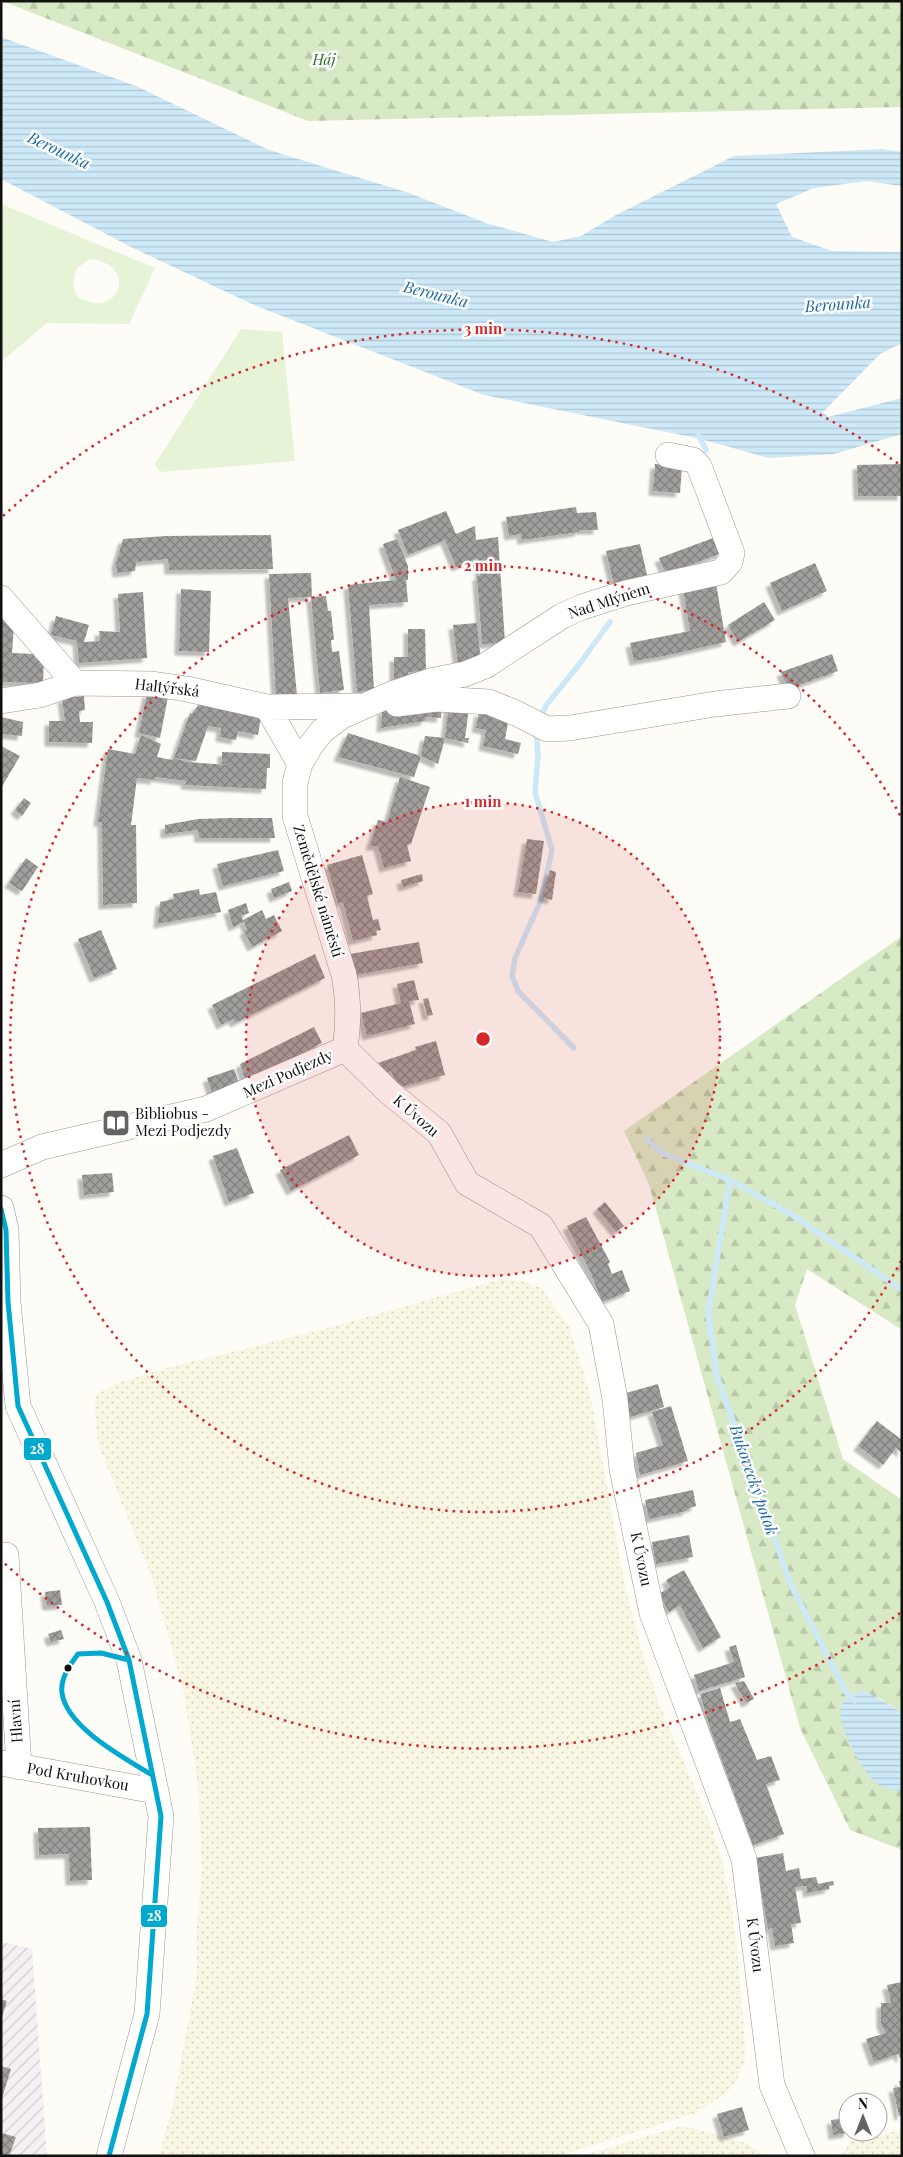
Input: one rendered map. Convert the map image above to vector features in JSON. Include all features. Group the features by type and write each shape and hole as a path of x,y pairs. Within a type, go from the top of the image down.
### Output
{"street":[{"name":"Nad Mlýnem","path":"367,706 394,692 430,681 464,674 485,666 562,616 582,607 626,593 721,572 730,562 732,553 699,466 692,460 668,455"},
{"path":"1,598 75,683"},
{"name":"Haltýřská","path":"1,701 40,694 75,683 152,684 187,689 267,707 367,706"},
{"path":"367,706 436,699 490,702 547,729 570,728 715,704 788,696"},
{"name":"Zemědělské náměstí","path":"345,1049 349,1025 348,1000 344,976 295,816 295,783 300,764 311,744 322,731 342,716 367,706"},
{"path":"267,707 300,764"},
{"name":"Mezi Podjezdy","path":"1,1165 42,1147 206,1109 345,1049"},
{"name":"K Úvozu","path":"345,1049 390,1093 439,1133 467,1183 541,1226 601,1324 615,1398 622,1469 652,1613 744,1860 772,2085 802,2156"},
{"path":"1,1208 6,1230 8,1302 18,1406 107,1602 129,1660 161,1816 147,2014 109,2156"},
{"name":"Hlavní","path":"4,1555 10,1765"},
{"name":"Pod Kruhovkou","path":"10,1765 155,1791"}],"shaded area":[{"path":"501,1279 524,1281 541,1288 569,1326 590,1393 626,1591 642,1651 659,1704 710,1823 721,1857 732,1909 739,1966 746,2056 736,2082 725,2094 696,2113 559,2156 159,2156 173,2104 197,1975 197,1925 202,1871 198,1783 183,1689 152,1578 98,1444 94,1400 97,1394 118,1383 167,1368 328,1328"},
{"path":"1,1942 32,1949 47,2156 1,2156"},
{"path":"678,2127 693,2128 746,2143 762,2156 581,2156"},
{"path":"902,2130 902,2156 841,2156 850,2142 888,2142 888,2133"}],"green space":[{"name":"Háj","path":"2,1 902,1 902,107 308,121"},
{"path":"1,204 155,268 129,324 47,323 1,362","holes":["92,259 111,267 119,278 118,290 106,302 94,303 78,298 73,286 76,269"]},
{"path":"241,329 282,332 295,461 160,472 155,464"},
{"path":"902,936 902,1330 807,1269 795,1305 843,1459 902,1500 902,1712 877,1697 847,1735 865,1769 890,1788 902,1791 902,1850 850,1830 800,1728 649,1184 624,1131"}],"water":[{"name":"Berounka","path":"1,37 136,86 269,150 409,193 486,223 553,242 581,236 616,215 734,156 882,149 902,152 902,186 866,181 814,188 776,204 792,237 832,251 902,252 902,343 880,354 823,412 828,417 902,398 902,434 834,454 768,458 701,439 484,395 254,305 131,247 1,179"},
{"path":"865,1691 902,1712 902,1791 882,1786 870,1777 857,1758 845,1733 840,1711 842,1704 852,1695"}],"building":[{"path":"655,464 682,466 680,493 653,491"},
{"path":"902,464 902,496 858,496 857,465"},
{"path":"576,507 577,513 596,512 598,530 579,530 579,532 522,540 521,534 509,536 506,517"},
{"path":"446,511 456,534 475,526 476,540 498,537 505,643 482,644 477,576 480,576 478,558 456,567 445,540 408,555 398,530"},
{"path":"271,535 273,569 169,570 168,559 136,562 135,571 117,573 116,563 123,539 166,536"},
{"path":"716,537 722,553 666,574 659,558"},
{"path":"397,539 408,566 408,580 406,580 408,602 369,605 374,690 357,692 348,585 396,580 383,544"},
{"path":"640,544 647,575 614,585 606,551"},
{"path":"815,563 827,591 782,611 770,583"},
{"path":"311,573 312,597 288,598 297,696 276,698 269,574"},
{"path":"716,583 726,642 634,661 630,643 690,631 683,589"},
{"path":"181,589 211,591 209,652 179,651"},
{"path":"143,592 147,658 79,663 77,641 51,635 56,616 89,625 84,642 100,641 99,631 120,632 118,594"},
{"path":"326,596 328,611 331,611 334,640 331,640 332,652 339,651 344,690 320,693 311,597"},
{"path":"764,602 775,620 738,642 728,625"},
{"path":"1,612 14,624 12,653 35,654 35,658 44,658 43,683 1,682"},
{"path":"477,623 481,663 458,665 453,625"},
{"path":"408,629 425,629 426,671 408,672 408,679 394,682 394,657 408,657"},
{"path":"832,654 838,671 788,689 781,672"},
{"path":"147,693 168,697 160,738 139,733"},
{"path":"84,696 85,710 79,711 80,722 93,722 92,743 49,742 49,721 65,721 62,698"},
{"path":"199,704 261,716 258,735 238,731 236,740 220,737 221,728 208,726 196,761 174,758 190,713 192,714"},
{"path":"442,704 441,718 426,717 425,721 381,728 382,710"},
{"path":"449,704 469,708 465,738 469,738 468,743 445,738"},
{"path":"479,712 509,717 505,739 521,743 518,754 483,746 486,730 476,728"},
{"path":"1,717 23,722 22,736 1,734"},
{"path":"348,733 421,756 414,777 338,757"},
{"path":"141,735 161,744 157,757 172,760 174,758 187,762 228,765 222,764 222,752 270,754 270,768 267,768 266,789 185,785 186,781 155,777 155,780 137,778 131,825 136,825 137,903 103,905 102,822 98,822 108,749 135,754"},
{"path":"425,736 445,738 438,764 421,756"},
{"path":"1,746 20,756 1,788"},
{"path":"400,777 430,787 411,844 407,845 411,861 384,868 378,846 370,846 378,820 387,822"},
{"path":"24,798 31,803 22,816 15,810"},
{"path":"272,818 275,838 199,838 198,830 165,834 165,825 198,819"},
{"path":"527,839 544,841 536,894 518,892"},
{"path":"278,850 284,871 223,886 217,864"},
{"path":"362,855 373,894 367,896 373,920 378,919 381,930 376,931 377,935 353,941 343,902 338,904 327,865"},
{"path":"26,858 38,867 22,891 9,883"},
{"path":"550,870 556,872 552,900 542,897"},
{"path":"422,874 423,881 403,887 401,880"},
{"path":"289,882 292,891 274,898 271,889"},
{"path":"199,889 200,895 216,892 221,912 158,924 160,902 174,899 173,894"},
{"path":"246,903 249,913 241,916 243,920 262,910 266,919 274,915 282,931 252,947 244,931 247,929 244,922 233,927 228,910"},
{"path":"101,930 117,969 94,978 78,939"},
{"path":"419,942 423,963 355,975 350,954"},
{"path":"315,954 325,978 235,1023 233,1019 221,1025 212,1005"},
{"path":"414,980 419,1000 409,1001 415,1024 367,1036 361,1013 401,1003 397,984"},
{"path":"428,998 433,1015 427,1016 423,999"},
{"path":"314,1027 322,1043 259,1076 245,1079 240,1064"},
{"path":"436,1041 445,1075 397,1088 391,1071 385,1073 378,1063 416,1050 415,1047"},
{"path":"234,1069 239,1083 212,1093 207,1078"},
{"path":"349,1135 359,1155 291,1191 280,1170"},
{"path":"237,1148 254,1193 229,1202 213,1156"},
{"path":"112,1173 114,1192 84,1195 82,1175"},
{"path":"605,1202 624,1226 616,1232 597,1209"},
{"path":"586,1217 610,1262 608,1264 612,1274 622,1270 630,1291 602,1302 590,1271 567,1226"},
{"path":"658,1384 664,1407 630,1417 626,1393"},
{"path":"671,1406 688,1461 640,1475 636,1453 663,1445 652,1412"},
{"path":"877,1421 902,1440 902,1453 896,1448 883,1465 858,1446"},
{"path":"693,1490 696,1506 687,1509 687,1511 649,1519 645,1500"},
{"path":"689,1535 693,1557 656,1564 652,1542"},
{"path":"684,1570 721,1637 703,1648 680,1605 669,1612 659,1594 670,1587 666,1580"},
{"path":"60,1590 62,1605 47,1606 45,1592"},
{"path":"61,1630 64,1639 51,1642 48,1634"},
{"path":"736,1645 745,1677 699,1691 694,1675 734,1662 729,1647"},
{"path":"744,1681 754,1699 746,1703 735,1683"},
{"path":"720,1688 730,1722 740,1719 757,1760 771,1756 780,1780 766,1784 784,1834 753,1845 710,1728 700,1694"},
{"path":"90,1827 92,1880 70,1881 69,1854 39,1855 38,1828"},
{"path":"783,1853 786,1871 799,1868 801,1879 816,1877 818,1884 833,1881 834,1885 829,1886 829,1889 807,1893 807,1886 795,1887 801,1923 791,1924 794,1943 775,1946 772,1928 768,1929 755,1858"},
{"path":"902,1982 902,2057 900,2058 898,2054 874,2062 866,2039 886,2033 881,2024 881,2003 891,2003 887,1985"},
{"path":"1,1999 7,2001 2,2017 1,2017"},
{"path":"1,2066 11,2069 2,2098 1,2098"},
{"path":"899,2081 902,2081 902,2115 899,2116 893,2088 900,2087"},
{"path":"742,2107 749,2130 724,2137 717,2114"},
{"path":"838,2119 838,2134 833,2135 831,2120"},
{"path":"1,2133 16,2137 9,2156 1,2156"}],"waterway":[{"path":"698,434 706,450"},
{"path":"540,718 547,704 610,622"},
{"path":"536,731 538,755 535,792 552,850 541,900 515,958 512,976 518,991 574,1048"},
{"path":"647,1139 662,1153 730,1180 791,1214 902,1290"},
{"name":"Bukovecký potok","path":"730,1180 708,1314 717,1376 791,1585 846,1692 855,1701"}],"transit line":[{"name":"28","path":"1,1209 6,1230 8,1302 18,1406 107,1602 129,1660 161,1816 147,2014 109,2156"},
{"name":"28","path":"129,1660 101,1653 78,1654 64,1677 62,1693 66,1706 74,1718 86,1730 113,1751 152,1775"}],"place":[{"name":"Bibliobus - Mezi Podjezdy","path":"116,1123"}]}
